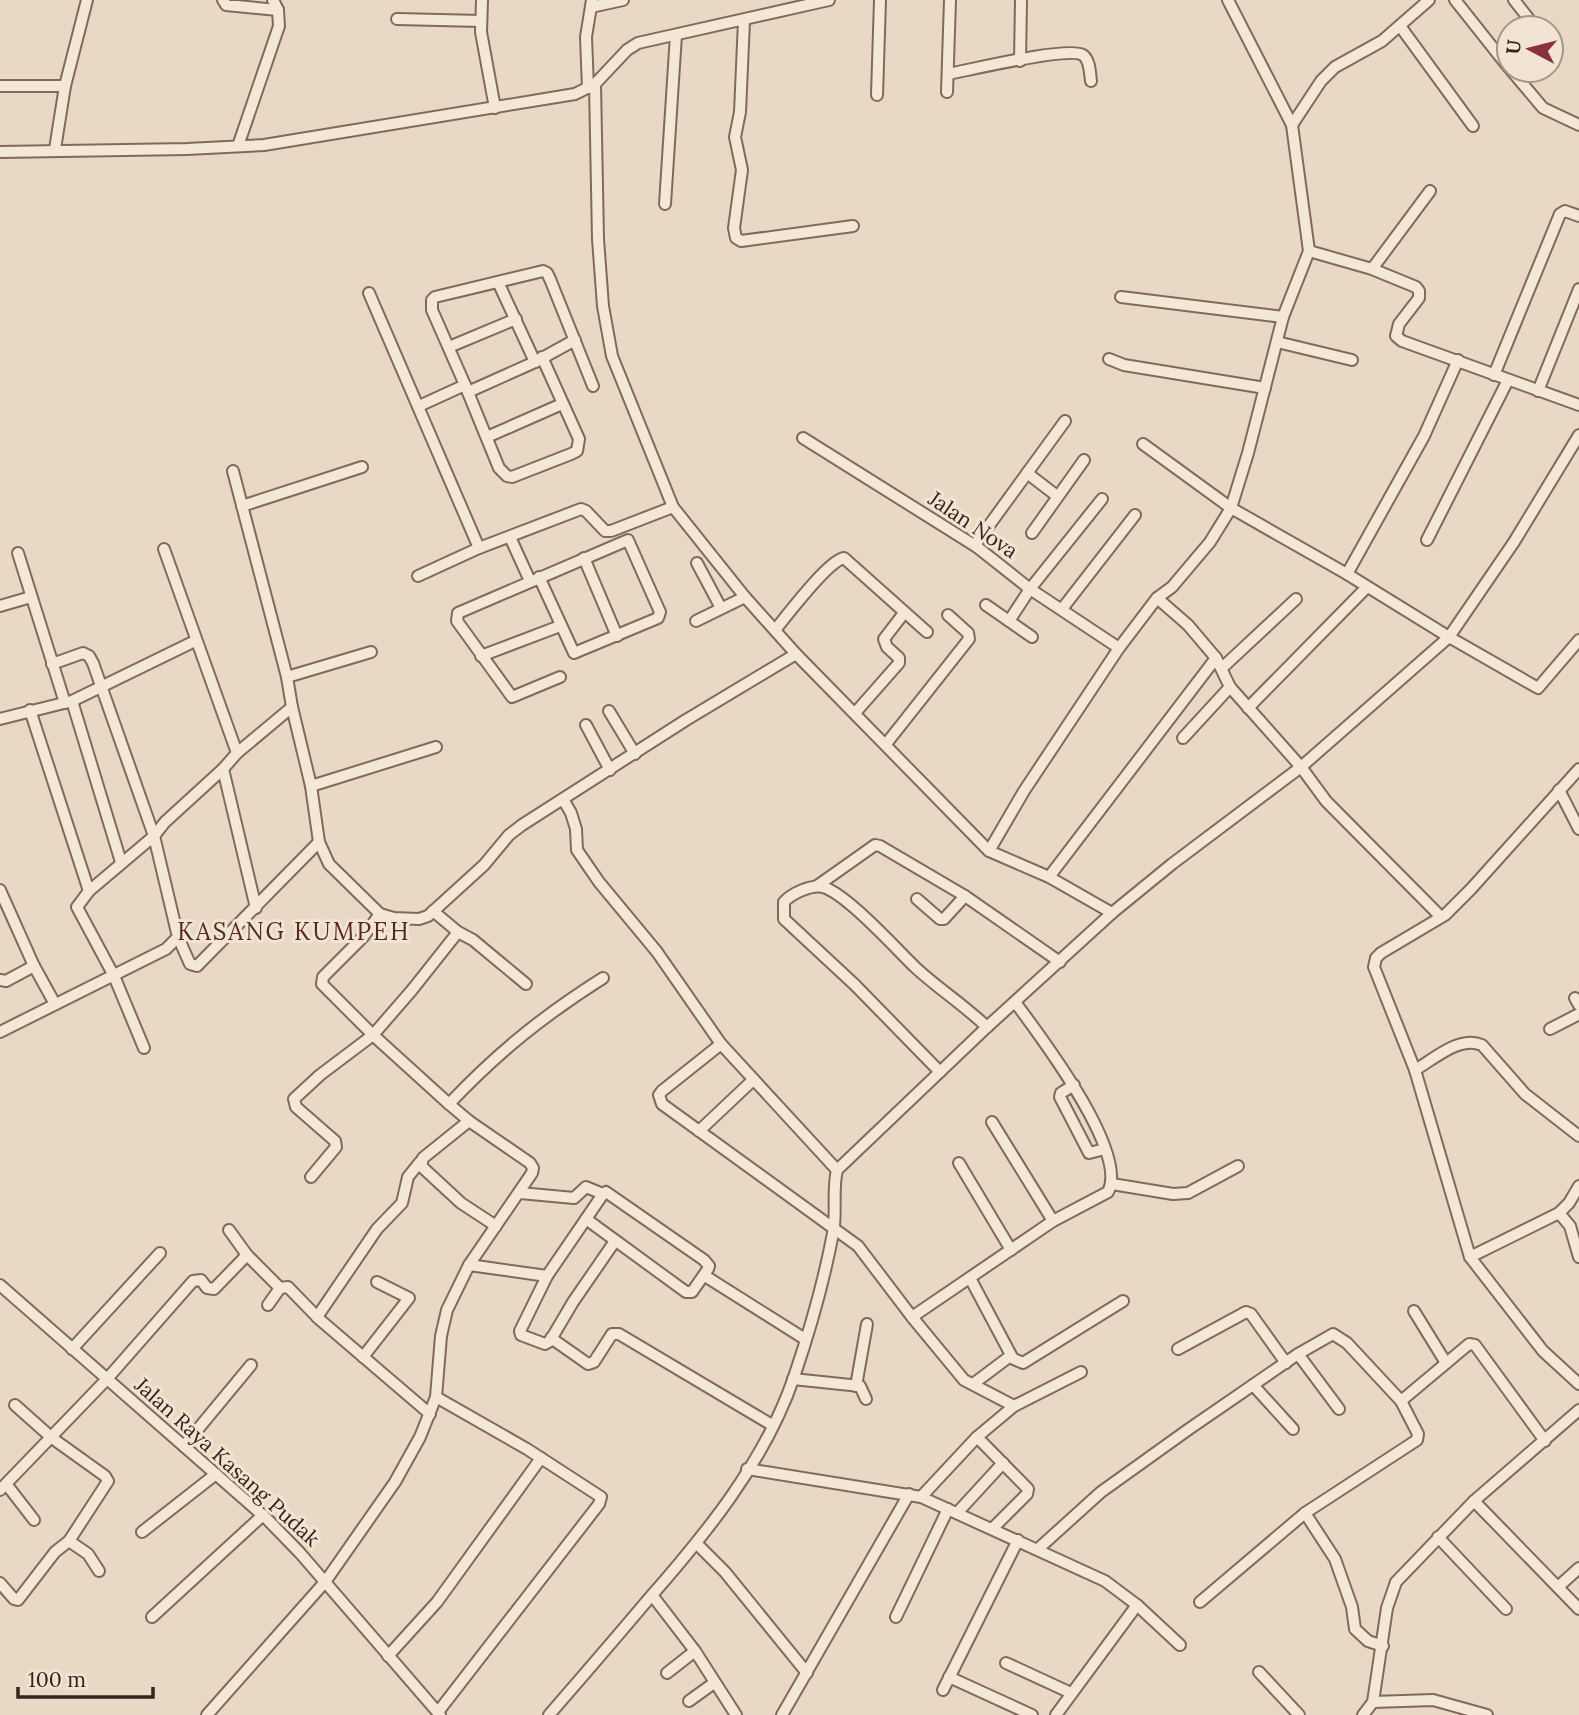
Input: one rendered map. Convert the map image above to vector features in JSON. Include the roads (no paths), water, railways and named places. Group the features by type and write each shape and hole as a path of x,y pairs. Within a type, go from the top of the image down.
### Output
{"street":[{"path":"55,149 65,86 87,0"},
{"path":"223,0 226,5 276,5 279,26 238,146"},
{"path":"482,0 481,21 495,108"},
{"path":"623,0 591,4 586,37 592,86 603,306 612,356 673,506 745,597 796,654 989,851 1049,877 1112,913"},
{"path":"766,0 769,13"},
{"path":"0,152 264,145 575,94 592,86 627,50 638,43 829,0"},
{"path":"877,95 880,0"},
{"path":"947,92 950,0"},
{"path":"1020,61 1021,0"},
{"path":"989,851 1024,791 1119,648 1157,597 1172,587 1210,542 1231,508 1283,317 1309,251 1292,125 1228,0"},
{"path":"1454,0 1495,51"},
{"path":"1514,0 1525,14"},
{"path":"1292,125 1321,81 1335,67 1368,50 1400,26 1422,2"},
{"path":"397,19 481,21"},
{"path":"744,21 740,112 736,137 742,170 734,228 736,238 741,241 853,226"},
{"path":"1400,26 1473,126"},
{"path":"665,204 676,35"},
{"path":"948,74 1055,54 1074,53 1083,55 1087,60 1091,81"},
{"path":"1523,84 1543,108 1579,125"},
{"path":"0,86 65,86"},
{"path":"1372,269 1430,191"},
{"path":"1494,375 1560,214 1565,211 1579,216"},
{"path":"1309,251 1372,269 1416,287 1419,298 1399,324 1396,336 1402,341 1579,405"},
{"path":"498,282 579,439 577,451 512,477 499,468 432,310 432,300 435,297 535,271 547,273 593,386"},
{"path":"1538,390 1579,289"},
{"path":"369,293 479,548"},
{"path":"1121,297 1283,317"},
{"path":"449,346 516,319"},
{"path":"419,406 538,360 575,340"},
{"path":"1277,342 1352,360"},
{"path":"1109,359 1124,365 1265,388"},
{"path":"1347,574 1424,436 1458,360"},
{"path":"1427,540 1508,380"},
{"path":"487,437 562,404"},
{"path":"977,547 977,542 1065,421"},
{"path":"549,1715 697,1544 747,1469 772,1425 793,1379 834,1230 835,1183 838,1170 987,1027 1112,913 1301,767 1449,638 1514,542 1579,435"},
{"name":"Jalan Nova","path":"803,438 977,547 1030,589 1119,648"},
{"path":"1143,444 1231,508 1538,688 1579,640"},
{"path":"1032,533 1084,460"},
{"path":"242,506 362,467"},
{"path":"233,471 287,677 312,786 320,842 333,869 380,914 394,918 419,919 433,911 484,865 509,835 685,720 796,654"},
{"path":"1027,473 1058,496"},
{"path":"1009,621 1030,589 1102,499"},
{"path":"418,576 479,548 581,509 605,531 611,531 673,506"},
{"path":"1062,609 1135,514"},
{"path":"510,537 535,579 574,653 660,616 628,540 535,579 458,613 457,621 512,697 560,677"},
{"path":"164,549 237,753"},
{"path":"18,553 52,664 68,702 121,862"},
{"path":"584,558 617,636"},
{"path":"775,630 829,566 844,558 927,632"},
{"path":"697,563 721,608"},
{"path":"1248,708 1367,587"},
{"path":"0,606 31,597"},
{"path":"696,621 745,597"},
{"path":"1157,597 1188,625 1219,663 1230,687 1301,767 1326,801 1441,917"},
{"path":"1049,877 1219,663 1296,599"},
{"path":"986,605 1032,636"},
{"path":"855,713 899,663 899,658 887,647 884,639 904,613"},
{"path":"886,744 969,639 968,633 948,615"},
{"path":"481,656 560,626"},
{"path":"0,719 68,702 195,641"},
{"path":"287,677 371,652"},
{"path":"52,664 83,653 89,656 154,836 178,937 190,964 197,966 320,842"},
{"path":"1182,738 1230,687"},
{"path":"144,1048 114,976 78,914 77,907 89,891 154,836 165,822 237,753 292,707"},
{"path":"30,710 89,891"},
{"path":"609,711 635,754"},
{"path":"586,725 610,770"},
{"path":"312,786 436,747"},
{"path":"223,769 256,908"},
{"path":"1579,769 1471,889 1441,917 1381,953 1376,958 1374,967 1415,1070 1470,1257 1543,1351 1579,1384"},
{"path":"1559,790 1579,830"},
{"path":"563,799 571,813 580,856 657,952 721,1044 752,1081 838,1170"},
{"path":"940,1072 855,985 784,919 784,902 790,895 817,886 875,845 965,897 1060,962"},
{"path":"817,886 833,892 870,923 918,970 958,1000 987,1027"},
{"path":"0,890 34,966 55,1004"},
{"path":"917,899 940,919 944,919 965,897"},
{"path":"433,911 526,984"},
{"path":"206,1715 325,1582 395,1482 420,1437 436,1396 441,1336 447,1310 469,1265 532,1173 530,1163 449,1104 322,984 323,977 363,937 380,914"},
{"path":"311,1177 336,1147 335,1141 296,1107 294,1099 320,1075 373,1035 458,932"},
{"path":"0,1032 166,949 178,937"},
{"path":"0,979 6,981 34,966"},
{"path":"449,1104 496,1056 555,1008 603,978"},
{"path":"912,1317 1053,1221 1108,1192 1112,1184 1111,1165 1105,1149 1074,1084 1015,1002"},
{"path":"1550,1029 1579,1014"},
{"path":"1415,1070 1464,1041 1475,1041 1482,1045 1525,1094 1579,1136"},
{"path":"721,1044 659,1095 662,1104 858,1246 964,1380 1014,1406"},
{"path":"699,1131 752,1081"},
{"path":"1074,1084 1060,1093 1060,1097 1089,1153 1105,1149"},
{"path":"317,1317 377,1229 402,1203 405,1183 423,1157 469,1121"},
{"path":"992,1122 1053,1221"},
{"path":"420,1162 421,1166 461,1203 496,1226"},
{"path":"959,1163 1011,1250"},
{"path":"1112,1184 1173,1194 1188,1193 1238,1166"},
{"path":"1470,1257 1559,1213 1579,1186"},
{"path":"520,1193 574,1198 586,1187 603,1195"},
{"path":"586,1219 686,1292 692,1292 705,1276 709,1266 704,1260 608,1193 603,1195 586,1219 547,1276 520,1331 521,1335 545,1344 615,1241"},
{"path":"1559,1213 1570,1226 1579,1257"},
{"path":"229,1230 247,1255 280,1288"},
{"path":"72,1349 160,1253"},
{"path":"34,1520 4,1487 107,1379 193,1281 201,1280 207,1288 214,1289 247,1255"},
{"path":"469,1265 547,1276"},
{"path":"705,1276 805,1339"},
{"path":"970,1278 1012,1357 1023,1363 1123,1301"},
{"path":"363,1357 409,1298 377,1282"},
{"name":"Jalan Raya Kasang Pudak","path":"0,1285 262,1515 325,1582 439,1714"},
{"path":"268,1305 280,1288 288,1287 317,1317 430,1414"},
{"path":"1414,1311 1447,1363"},
{"path":"1178,1349 1246,1312 1251,1314 1286,1363"},
{"path":"856,1386 867,1324"},
{"path":"551,1338 588,1364 594,1362 612,1334 619,1334 772,1425"},
{"path":"1038,1549 1101,1492 1298,1354 1334,1334 1346,1343 1401,1402 1418,1434 1417,1440 1305,1513 1200,1602"},
{"path":"1401,1402 1469,1344 1475,1345 1545,1441"},
{"path":"1298,1354 1339,1409"},
{"path":"973,1384 1012,1357"},
{"path":"184,1446 251,1366"},
{"path":"921,1497 977,1437 1014,1406 1081,1372"},
{"path":"793,1379 856,1386 864,1391 866,1399"},
{"path":"1253,1385 1293,1429"},
{"path":"436,1396 600,1495 601,1500 439,1714"},
{"path":"0,1583 14,1600 18,1600 55,1552 69,1541 108,1482 105,1476 52,1438 15,1405"},
{"path":"1363,1715 1373,1702 1387,1608 1396,1582 1474,1502 1579,1410"},
{"path":"977,1437 1028,1489 992,1529"},
{"path":"388,1656 437,1602 541,1458"},
{"path":"896,1617 953,1511 1003,1463"},
{"path":"747,1469 921,1497 1105,1581 1137,1605 1180,1645"},
{"path":"142,1532 216,1474"},
{"path":"782,1715 909,1494"},
{"path":"1474,1502 1579,1609"},
{"path":"1305,1513 1335,1559 1352,1607 1355,1629 1368,1641 1383,1646"},
{"path":"152,1617 262,1515"},
{"path":"1438,1537 1506,1609"},
{"path":"943,1690 1018,1540"},
{"path":"69,1541 88,1554 99,1572"},
{"path":"697,1544 725,1572 807,1673"},
{"path":"1558,1587 1579,1569"},
{"path":"652,1595 695,1651 736,1715"},
{"path":"1056,1715 1137,1605"},
{"path":"667,1673 695,1651"},
{"path":"1006,1663 1071,1693"},
{"path":"1259,1672 1299,1715"},
{"path":"949,1677 1032,1715"},
{"path":"689,1701 714,1683"},
{"path":"1373,1702 1433,1700 1487,1715"}],"district":[{"name":"KASANG KUMPEH","path":"294,932"}]}
